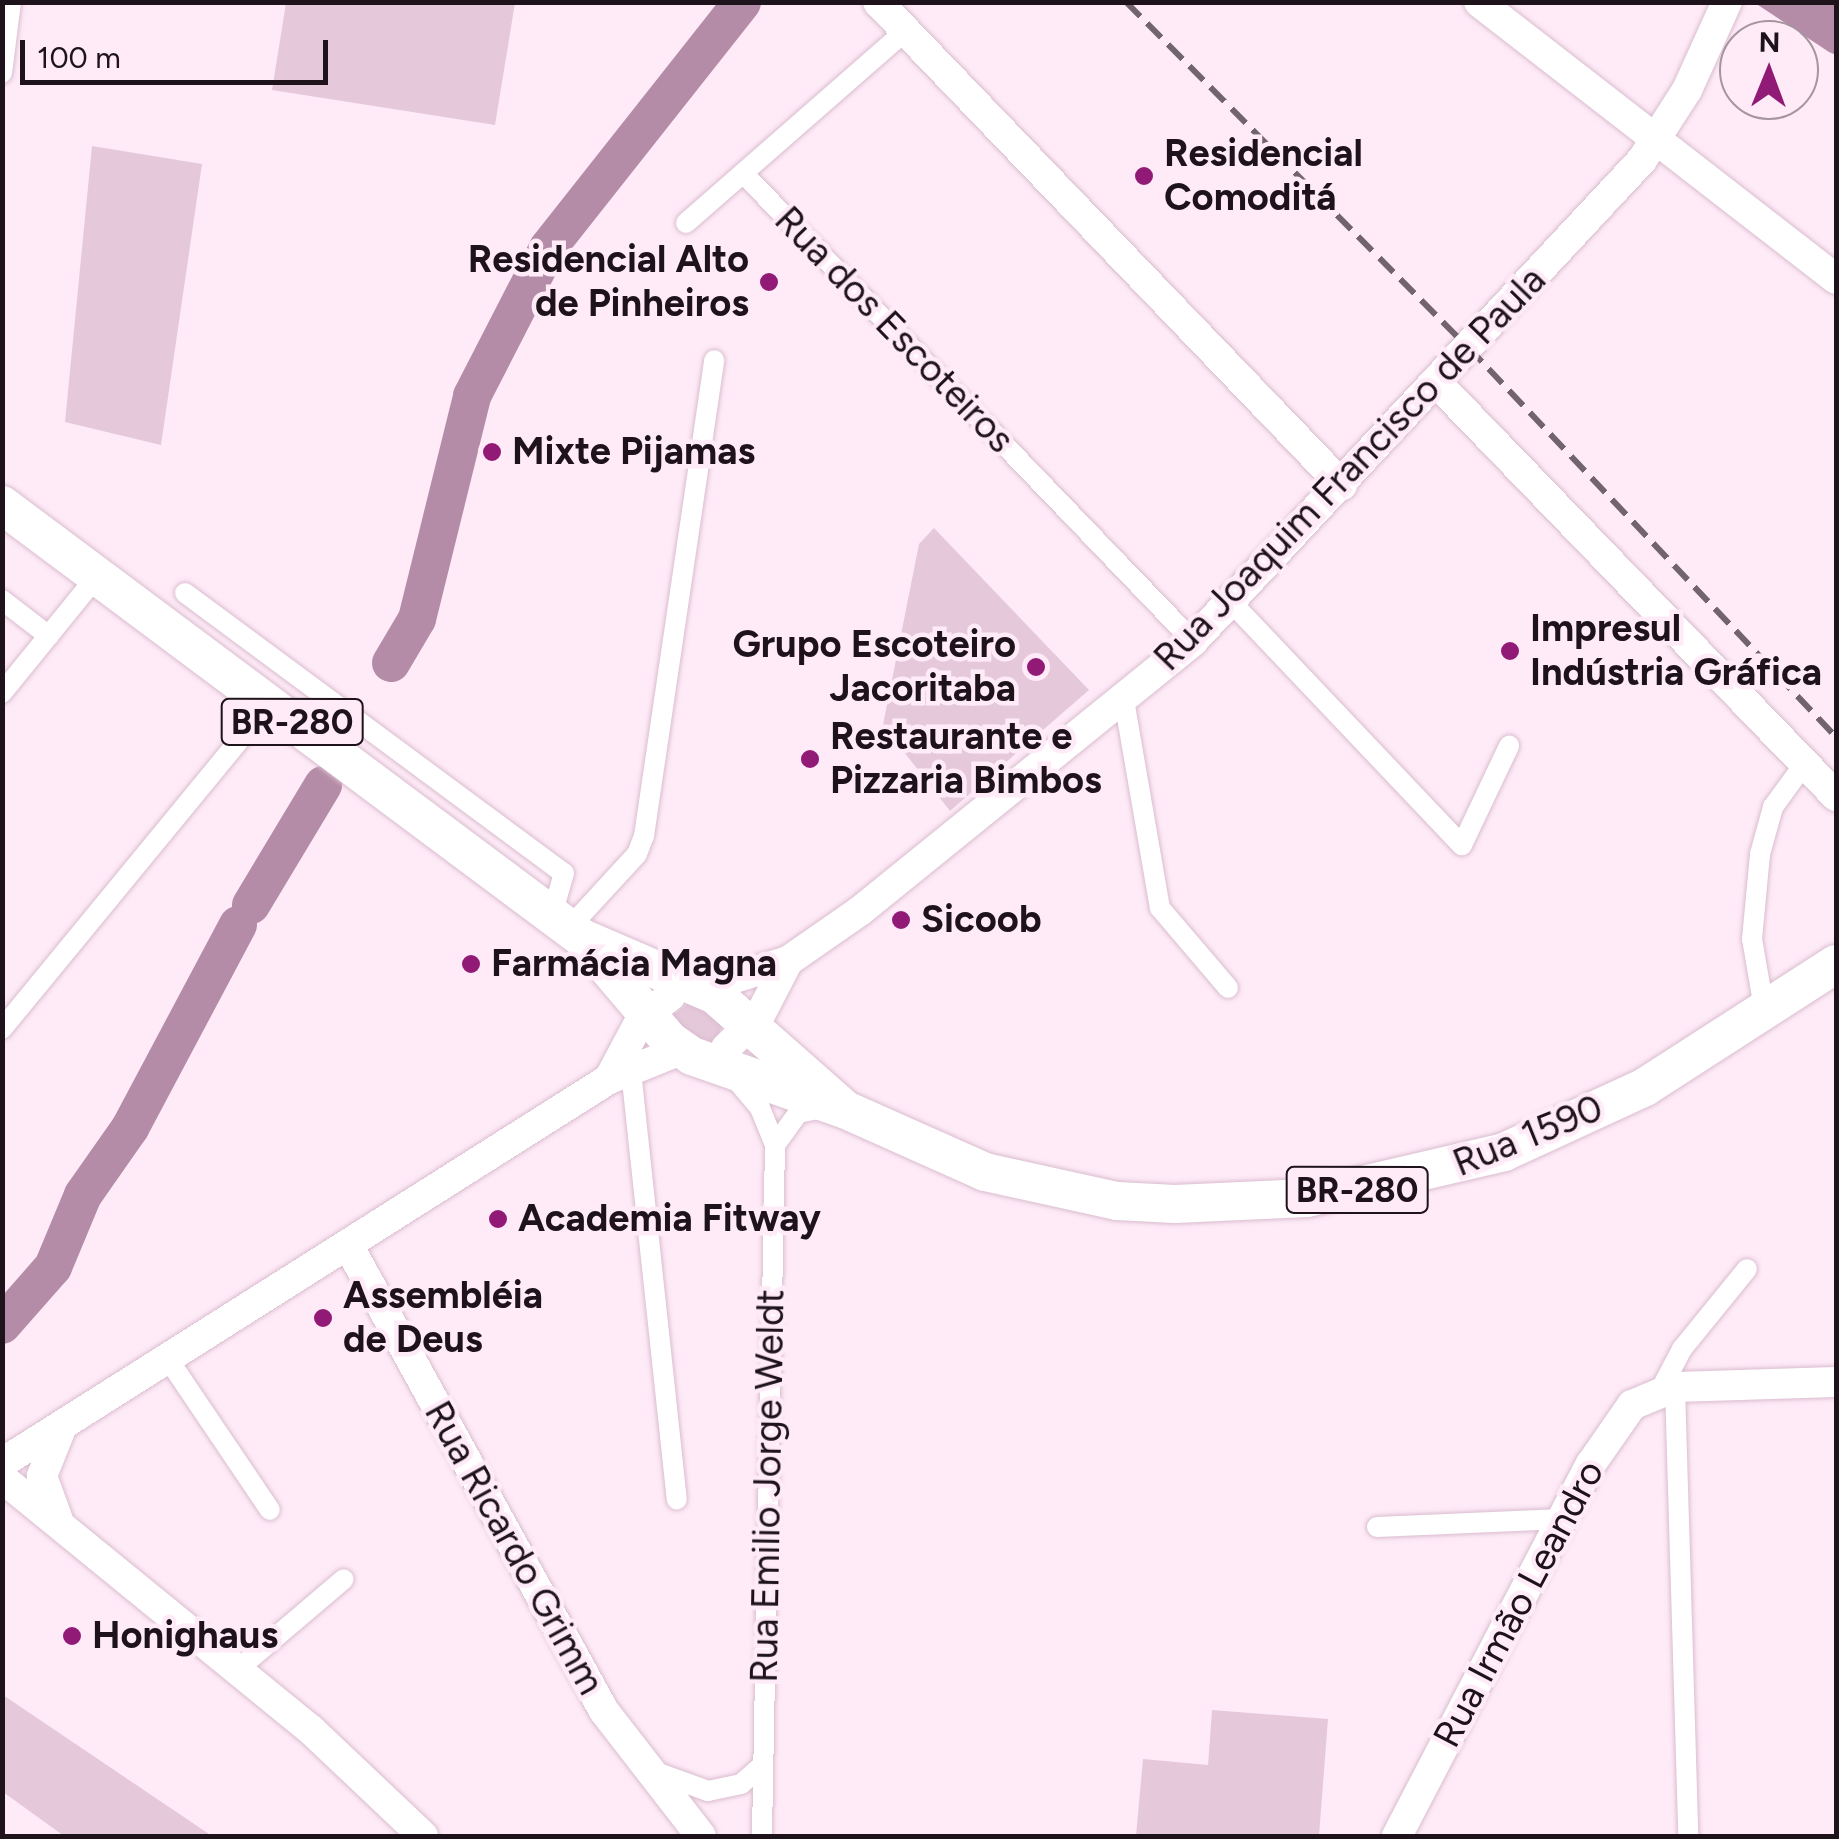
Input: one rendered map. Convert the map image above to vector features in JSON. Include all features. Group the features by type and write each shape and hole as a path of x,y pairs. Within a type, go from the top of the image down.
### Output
{"highway":[{"name":"BR-280","path":"2,505 568,927 705,1023 846,1110"},
{"name":"BR-280","path":"568,927 705,1023 804,1069 846,1110"},
{"name":"Rua 1590","path":"846,1110 985,1172 1076,1194 1175,1204 1307,1198 1504,1152 1645,1086 1765,1014 1834,966"}],"street":[{"path":"2,73 10,2"},
{"path":"878,2 1342,484"},
{"path":"1479,2 1836,279"},
{"name":"Rua Joaquim Francisco de Paula","path":"2,1464 705,1023 1124,700 1232,602 1656,141 1728,2"},
{"name":"Rua dos Escoteiros","path":"905,31 744,174 1193,640"},
{"path":"686,223 744,174"},
{"path":"568,927 637,854 644,836 714,360"},
{"path":"1436,382 1836,796"},
{"path":"1396,427 1442,419 1483,428"},
{"path":"2,693 97,576"},
{"path":"185,593 564,874 568,927"},
{"path":"2,600 50,636"},
{"path":"1232,602 1462,844 1510,746"},
{"path":"1124,700 1160,908 1228,988"},
{"path":"2,1029 269,704"},
{"path":"1765,1014 1752,939 1760,854 1777,798 1805,763"},
{"name":"Rua Joaquim Francisco de Paula","path":"620,1075 705,1023 788,961"},
{"name":"Rua Emilio Jorge Weldt","path":"705,1023 760,1108 775,1145 762,1836"},
{"path":"620,1075 677,1500"},
{"path":"775,1145 798,1113 846,1110"},
{"name":"Rua Ricardo Grimm","path":"348,1245 604,1711 701,1836"},
{"name":"Rua Irmão Leandro","path":"1397,1836 1562,1519 1618,1420 1668,1388 1674,1361 1747,1269"},
{"path":"168,1359 270,1510"},
{"path":"1688,1836 1668,1388 1836,1382"},
{"path":"62,1426 42,1476 49,1508 64,1528"},
{"path":"2,1478 238,1670 394,1803 424,1836"},
{"path":"1376,1528 1562,1519"},
{"path":"238,1670 344,1579"},
{"path":"642,1760 680,1785 708,1791 741,1784 762,1766"}],"shaded area":[{"path":"286,3 515,3 495,125 272,90"},
{"path":"1755,3 1836,3 1836,55 1819,45 1819,20 1781,20"},
{"path":"92,146 202,164 161,445 65,422"},
{"path":"934,528 1089,690 950,811 883,725 919,544"},
{"path":"692,1000 723,1024 715,1042 697,1048 672,1016"},
{"path":"3,1695 212,1836 64,1836 3,1792"},
{"path":"1212,1710 1328,1719 1319,1836 1136,1836 1143,1759 1208,1765"}],"waterway":[{"path":"391,663 417,619 472,396 548,248 742,2"},
{"path":"251,905 323,785"},
{"path":"2,1325 53,1267 83,1195 130,1128 238,925"}],"railway":[{"path":"1126,2 1468,347 1836,737"}],"place":[{"name":"Residencial Comoditá","path":"1144,176"},
{"name":"Residencial Alto de Pinheiros","path":"769,282"},
{"name":"Mixte Pijamas","path":"492,452"},
{"name":"Impresul Indústria Gráfica","path":"1510,651"},
{"name":"Grupo Escoteiro Jacoritaba","path":"1036,667"},
{"name":"Restaurante e Pizzaria Bimbos","path":"810,759"},
{"name":"Sicoob","path":"901,920"},
{"name":"Farmácia Magna","path":"471,964"},
{"name":"Academia Fitway","path":"498,1219"},
{"name":"Assembléia de Deus","path":"323,1318"},
{"name":"Honighaus","path":"72,1636"}]}
